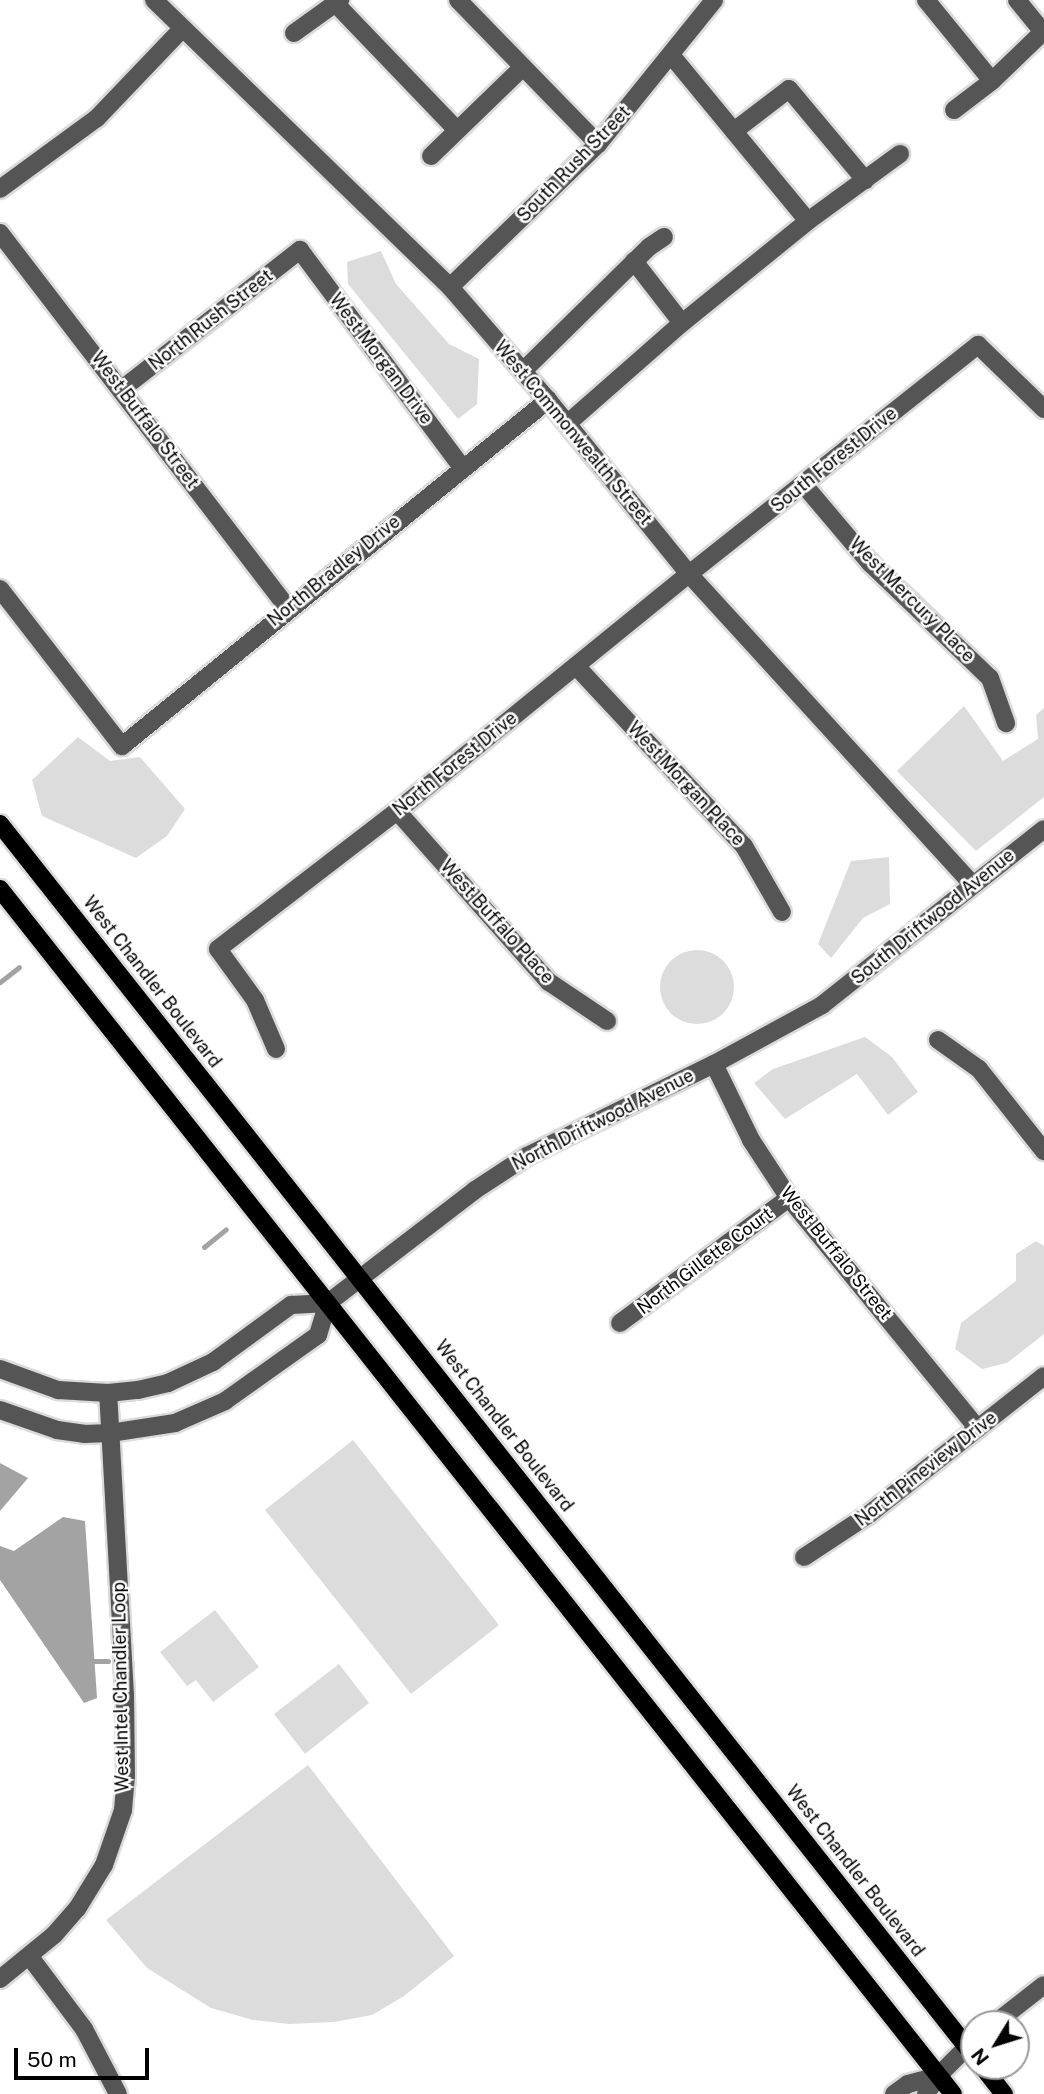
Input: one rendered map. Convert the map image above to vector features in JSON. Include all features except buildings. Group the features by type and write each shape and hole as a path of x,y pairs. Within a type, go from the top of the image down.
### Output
{"main road":[{"name":"West Chandler Boulevard","path":"0,824 960,2033"},
{"path":"0,889 953,2094"},
{"path":"993,2080 1004,2094"}],"street":[{"name":"West Commonwealth Street","path":"154,0 279,118 450,287 568,423 689,574 973,885"},
{"path":"458,0 598,144"},
{"path":"926,0 992,81"},
{"path":"954,110 992,81 1043,32 1017,0"},
{"name":"South Rush Street","path":"450,287 598,144 711,1"},
{"path":"294,33 338,2 457,130"},
{"path":"0,189 97,118 182,29"},
{"path":"671,55 808,222"},
{"path":"431,156 523,67"},
{"path":"734,131 789,89 865,180"},
{"path":"568,423 682,323 808,222 900,154"},
{"name":"West Buffalo Street","path":"0,233 288,609"},
{"path":"523,370 634,261 664,236"},
{"name":"North Rush Street","path":"122,389 300,250"},
{"name":"West Morgan Drive","path":"300,250 462,467"},
{"path":"634,261 682,323"},
{"name":"South Forest Drive","path":"689,574 978,345 1044,408"},
{"name":"North Bradley Drive","path":"0,589 122,746 462,467 548,400"},
{"name":"West Mercury Place","path":"804,485 870,563 990,678 1006,723"},
{"name":"North Forest Drive","path":"276,1049 255,1000 218,949 397,811 689,574"},
{"name":"West Morgan Place","path":"576,666 744,846 782,912"},
{"name":"West Buffalo Place","path":"397,811 549,982 607,1021"},
{"name":"South Driftwood Avenue","path":"821,1005 1044,829"},
{"name":"North Driftwood Avenue","path":"328,1303 475,1190 527,1156 714,1064 821,1005"},
{"path":"937,1041 979,1069 1044,1151"},
{"name":"West Buffalo Street","path":"714,1064 751,1140 789,1198 978,1429"},
{"name":"North Gillette Court","path":"620,1323 789,1198"},
{"path":"0,1369 58,1390 108,1393 168,1383 213,1362 291,1305 328,1303 318,1335 225,1401 175,1423 110,1433 57,1430 0,1410"},
{"name":"North Pineview Drive","path":"804,1557 868,1515 1044,1376"},
{"name":"West Intel Chandler Loop","path":"0,1979 30,1957 77,1909 96,1881 123,1810 126,1776 124,1695 108,1393"},
{"path":"30,1957 84,2029 118,2094"},
{"path":"1012,2010 1044,1985"},
{"path":"926,2094 939,2076 960,2057"},
{"path":"894,2094 908,2084 939,2076"}],"shaded area":[{"path":"381,251 396,284 449,344 479,359 477,404 458,419 348,284 347,262"},
{"path":"964,706 1003,761 1038,739 1036,715 1044,708 1044,797 976,851 897,771"},
{"path":"78,737 110,761 140,757 185,809 167,836 136,858 42,816 32,780"},
{"path":"889,857 890,904 863,918 831,958 818,944 851,861"},
{"path":"697,950 711,953 723,961 731,973 734,987 731,1001 723,1013 711,1021 697,1024 683,1021 671,1013 663,1001 660,987 663,973 671,961 683,953"},
{"path":"865,1037 892,1057 918,1092 888,1115 857,1074 785,1119 754,1083 773,1069"},
{"path":"1036,1241 1044,1246 1044,1334 1007,1363 982,1369 955,1349 961,1323 1016,1281 1016,1254"},
{"path":"353,1440 499,1625 411,1694 265,1510"},
{"path":"0,1463 28,1478 0,1511"},
{"path":"63,1517 85,1521 97,1698 84,1703 0,1580 0,1546 14,1551"},
{"path":"215,1610 259,1667 213,1702 196,1680 187,1686 160,1652"},
{"path":"339,1664 369,1703 305,1754 274,1714"},
{"path":"308,1765 454,1956 404,1996 372,2015 334,2022 289,2024 253,2020 211,2008 147,1968 106,1920"}],"waterway":[{"path":"0,982 19,967"},
{"path":"204,1247 226,1229"},
{"path":"94,1661 108,1661"}]}
